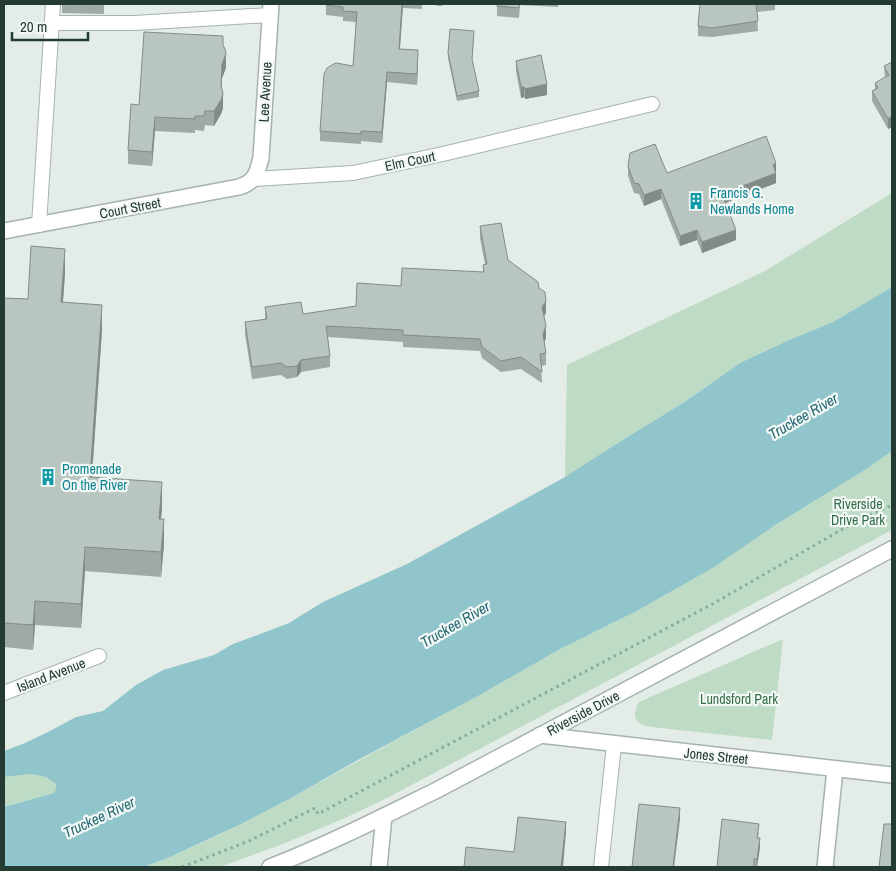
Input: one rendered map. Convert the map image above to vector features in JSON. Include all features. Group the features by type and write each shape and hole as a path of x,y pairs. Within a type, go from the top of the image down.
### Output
{"street":[{"name":"Lee Avenue","path":"254,179 261,158 270,9"},
{"name":"Court Street","path":"4,231 239,187 248,184 254,179"},
{"name":"Riverside Drive","path":"270,867 304,854 384,816 540,736 892,549"},
{"name":"Jones Street","path":"540,736 892,776"},
{"path":"825,867 835,769"},
{"path":"379,867 384,816"}],"lane":[{"path":"39,225 53,4"},
{"path":"52,23 142,23 270,9"},
{"name":"Elm Court","path":"254,179 353,173 443,154 652,104"},
{"name":"Island Avenue","path":"4,693 99,656"},
{"path":"601,867 614,744"}],"path":[{"path":"182,867 249,841 316,808 318,814 716,602 855,522 892,504"}],"green space":[{"path":"892,193 892,287 833,322 740,363 686,401 565,477 567,365 765,271"},
{"name":"Riverside Drive Park","path":"892,451 892,530 387,798 343,819 220,867 144,867 217,836 253,818 559,649 655,601 707,570"},
{"name":"Lundsford Park","path":"783,639 772,740 652,727 638,722 636,719 635,712 639,702"},
{"path":"29,774 46,777 56,784 54,793 4,807 4,777"}],"water":[{"name":"Truckee River","path":"892,287 892,451 863,471 777,524 714,567 637,611 560,649 291,798 170,857 144,867 4,867 4,807 54,793 56,784 46,777 30,774 4,777 4,751 25,743 76,717 103,711 136,685 163,670 214,655 233,644 289,623 323,602 407,564 565,477 686,401 740,363 833,322"}],"building":[{"path":"326,4 402,4 399,49 418,50 417,74 387,72 382,132 361,131 361,134 320,131 324,74 327,68 336,63 353,66 357,12 343,11 343,7"},
{"path":"497,4 519,4 519,8 497,6"},
{"path":"700,4 756,4 758,21 712,28 698,26"},
{"path":"450,29 474,31 472,59 479,91 457,96 448,53"},
{"path":"144,32 223,36 226,54 222,64 221,85 223,94 214,111 205,111 204,116 195,116 195,119 155,117 152,152 128,150 131,104 139,105"},
{"path":"541,55 547,84 525,89 521,87 516,61"},
{"path":"892,62 892,116 888,119 872,91 878,88 875,83 889,75 884,66"},
{"name":"Francis G. Newlands Home","path":"766,136 776,163 773,165 776,173 722,194 736,230 702,242 697,230 680,236 661,189 644,195 639,184 634,183 628,166 630,153 655,144 667,173"},
{"path":"501,223 508,260 538,282 539,288 545,292 546,301 542,307 546,326 543,334 546,353 540,354 542,372 521,357 501,361 482,347 480,339 403,335 403,330 326,326 330,356 301,360 297,366 287,367 281,363 252,367 245,322 267,319 265,307 301,302 303,314 356,306 357,283 401,286 402,268 484,272 483,265 487,264 480,226"},
{"name":"Promenade On the River","path":"31,246 65,249 61,302 102,305 90,477 162,482 159,519 164,519 161,552 85,547 81,604 35,601 33,625 4,623 4,298 28,299"},
{"path":"639,804 680,808 673,867 632,867"},
{"path":"518,817 566,822 561,867 464,867 466,847 514,852"},
{"path":"722,819 759,824 757,838 760,838 757,859 754,859 754,867 717,867"},
{"path":"884,824 892,824 892,867 879,867"}],"place":[{"name":"Francis G. Newlands Home","path":"696,201"},
{"name":"Promenade On the River","path":"48,477"}]}
